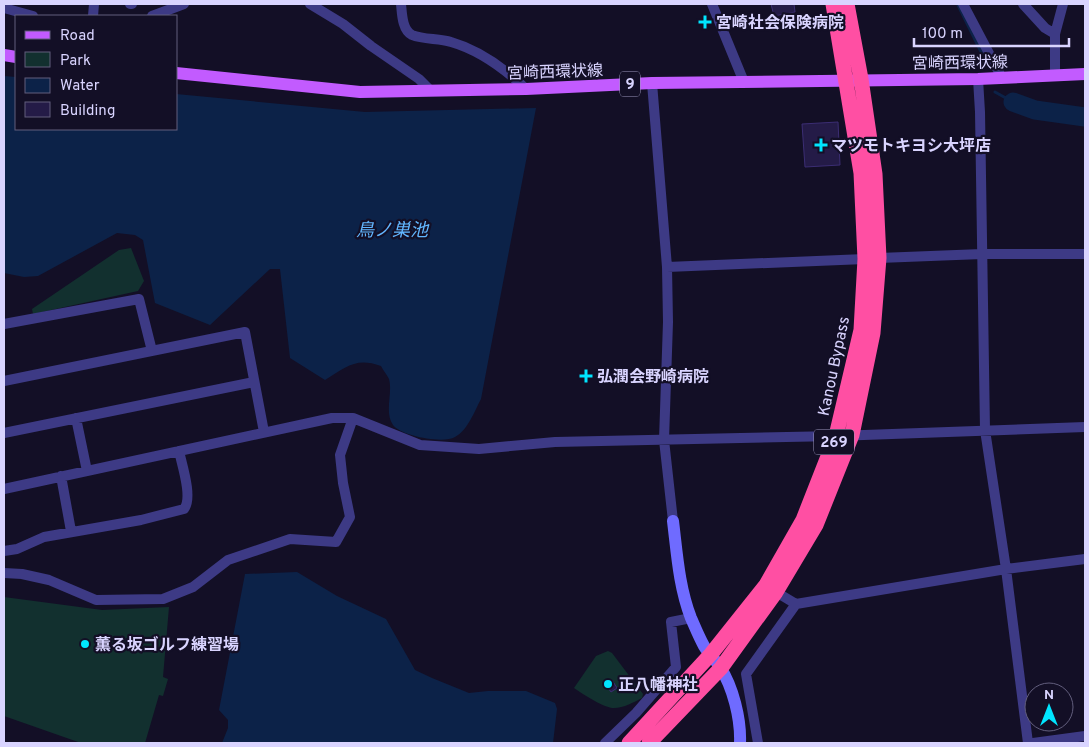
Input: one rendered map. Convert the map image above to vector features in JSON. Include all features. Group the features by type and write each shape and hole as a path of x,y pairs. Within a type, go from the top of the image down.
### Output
{"highway":[{"name":"269","path":"833,4 854,79"},
{"name":"269","path":"847,4 854,79"},
{"name":"Kanou Bypass","path":"649,743 721,668 776,592 816,525 852,435 873,333 872,259 875,174 854,79"},
{"name":"Kanou Bypass","path":"629,743 711,654 766,585 804,520 836,436 861,330 872,259"}],"main road":[{"name":"宮崎西環状線","path":"178,73 360,92 526,89 652,83 1002,78 1085,74"}],"street":[{"path":"155,15 184,4"},
{"path":"310,4 343,24 419,79 431,91"},
{"path":"401,4 406,29 412,35 451,42 479,53 511,75 526,89"},
{"path":"712,4 744,82"},
{"path":"963,4 1002,78"},
{"path":"1023,4 1045,28 1055,34"},
{"path":"1054,75 1055,34 1063,4"},
{"path":"4,8 29,15"},
{"path":"978,78 985,430 1006,569 1028,743"},
{"path":"652,83 667,267 668,322 664,440 680,576 691,618 704,646 721,668 728,681 738,714 740,743"},
{"path":"667,267 982,254 1085,254"},
{"path":"4,324 139,299 152,351"},
{"path":"4,381 245,332 264,432"},
{"path":"4,433 254,382"},
{"path":"76,418 86,471"},
{"path":"4,489 332,418 352,418 420,445 478,449 555,442 836,436 1085,427"},
{"path":"4,573 22,574 50,580 96,600 163,599 193,587 228,560 290,539 336,542 350,517 340,455 352,418"},
{"path":"4,551 17,549 44,537 141,520 184,509 187,505 188,495 179,451"},
{"path":"61,476 71,531"},
{"path":"776,592 796,604 1006,569 1085,559"},
{"path":"758,743 746,674 796,604"},
{"path":"605,743 636,713 676,667 671,622 691,618"},
{"path":"1033,743 1085,736"}],"green space":[{"path":"131,248 144,281 138,291 33,314 32,309 119,250"},
{"name":"薫る坂ゴルフ練習場","path":"4,597 102,610 169,607 163,677 168,679 163,696 159,695 145,743 81,743 4,716"},
{"path":"608,651 612,653 643,694 642,698 624,706 612,708 574,688 596,656"}],"water":[{"name":"鳥ノ巣池","path":"4,76 15,77 15,130 178,130 178,94 365,112 536,108 481,399 464,430 449,439 422,438 397,429 393,425 389,414 389,379 381,366 372,363 358,363 345,367 325,380 290,358 280,269 270,269 210,325 155,303 143,240 135,235 117,233 38,276 24,277 4,273"},
{"path":"297,572 337,596 386,619 415,670 469,693 526,691 555,703 557,709 553,743 222,743 228,728 228,720 219,710 245,574"}],"building":[{"path":"771,4 794,4 795,12 774,16"},
{"name":"マツモトキヨシ大坪店","path":"838,122 840,165 805,167 802,124"},
{"path":"612,680 617,688 611,692 606,685"}],"waterway":[{"path":"958,5 987,64"},
{"path":"995,92 1013,102"},
{"path":"1013,102 1035,110 1085,117"}],"place":[{"name":"宮崎社会保険病院","path":"705,22"},
{"name":"マツモトキヨシ大坪店","path":"821,145"},
{"name":"弘潤会野崎病院","path":"586,376"},
{"name":"薫る坂ゴルフ練習場","path":"85,644"},
{"name":"正八幡神社","path":"608,684"}]}
